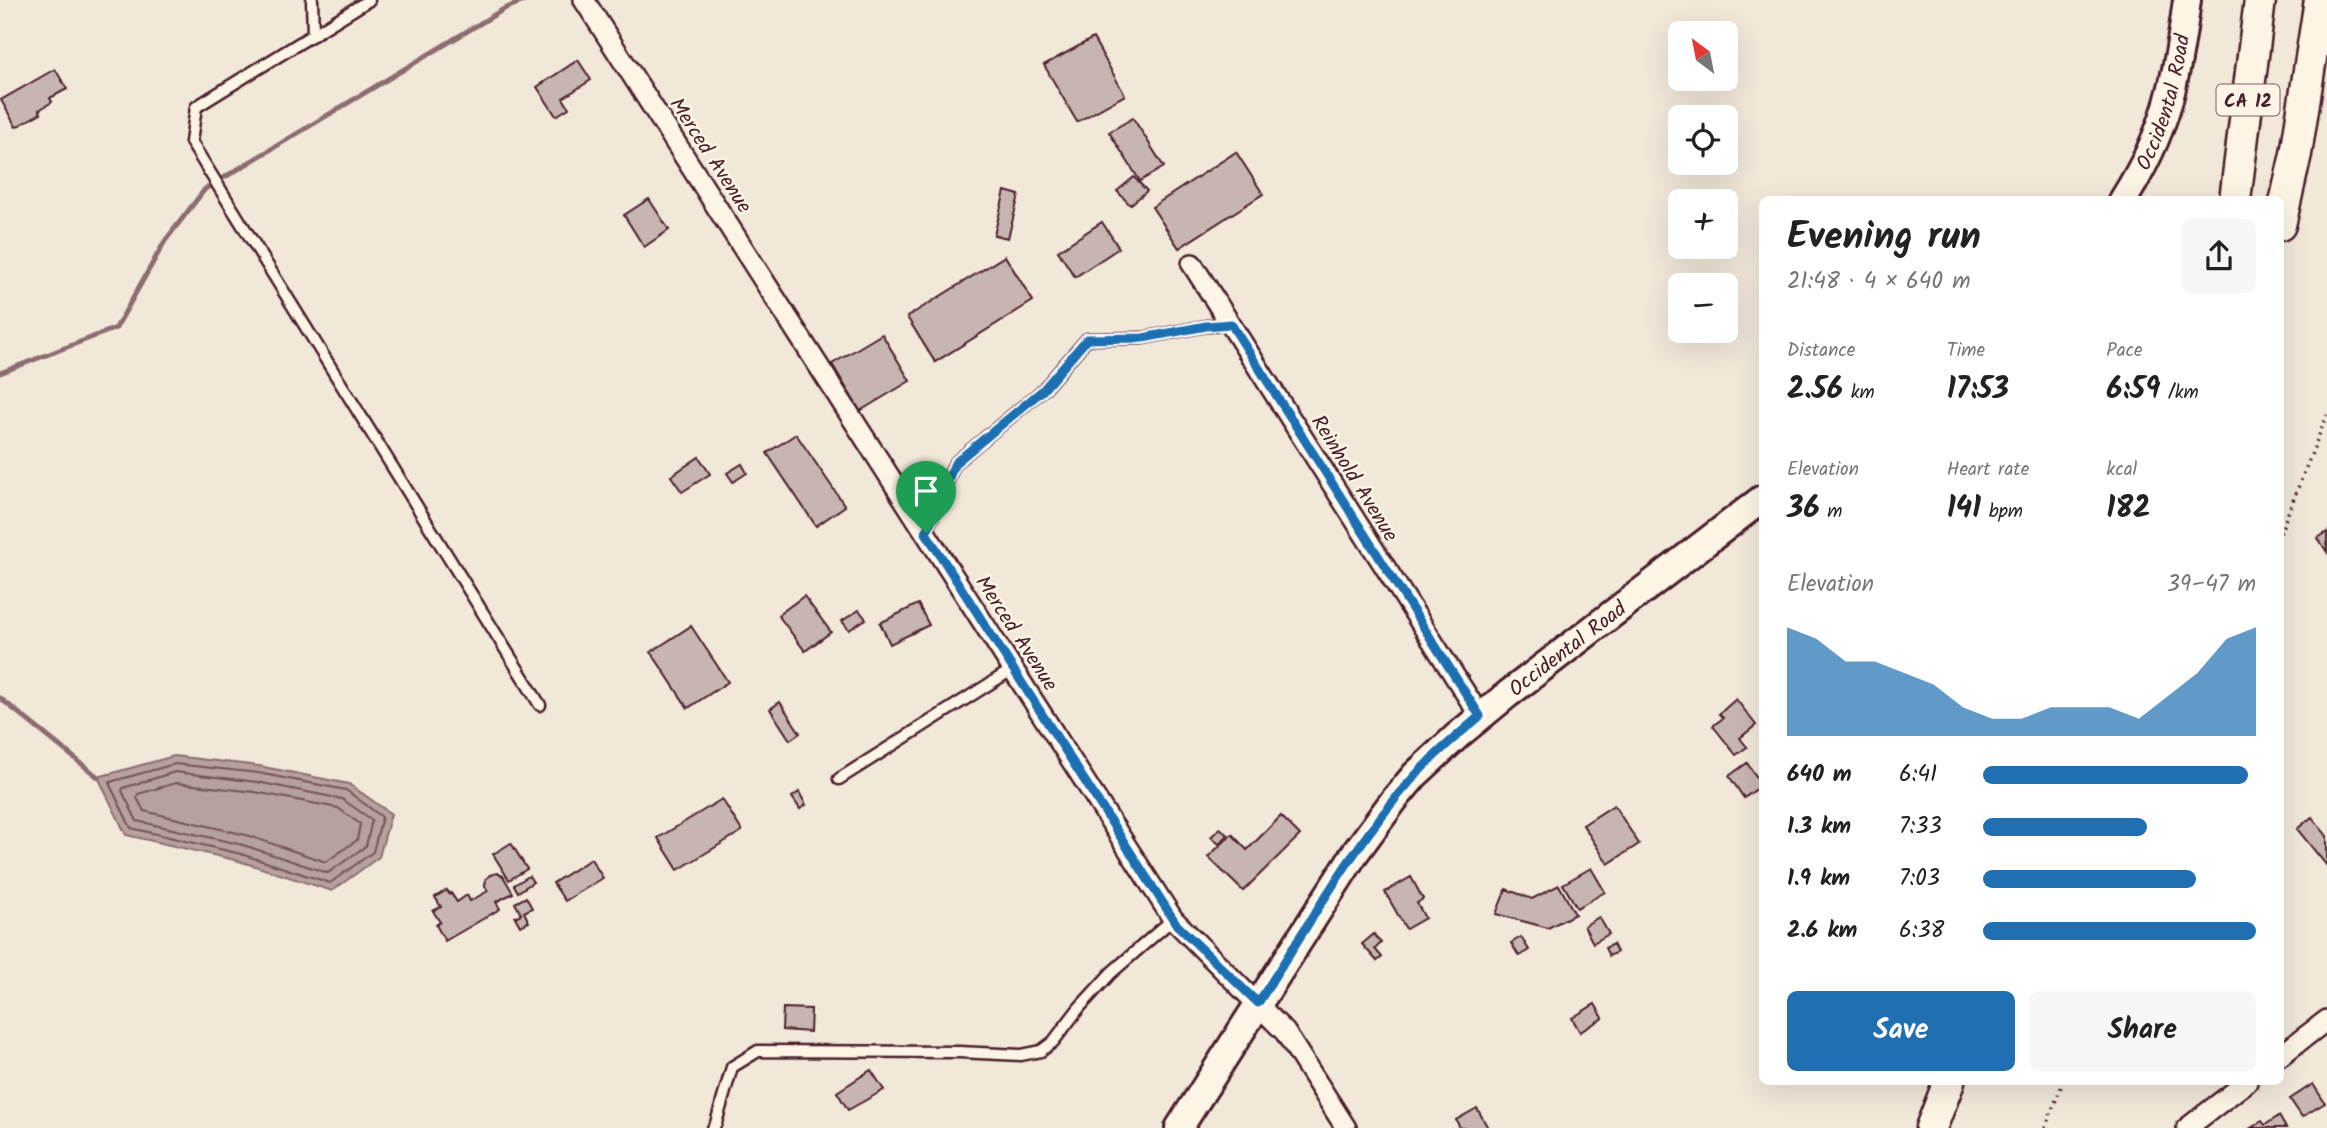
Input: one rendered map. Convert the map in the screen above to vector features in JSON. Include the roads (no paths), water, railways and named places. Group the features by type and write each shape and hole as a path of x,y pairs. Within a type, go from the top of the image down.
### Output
{"main road":[{"name":"CA 12","path":"2236,196 2260,0"},
{"name":"CA 12","path":"2284,207 2296,154 2320,0"},
{"path":"1931,1128 1948,1085"}],"street":[{"name":"Merced Avenue","path":"584,0 1174,919 1285,1032 1346,1128"},
{"name":"Occidental Road","path":"2125,196 2151,151 2165,118 2179,61 2187,0"},
{"name":"Reinhold Avenue","path":"1192,264 1480,716"},
{"name":"Occidental Road","path":"1179,1128 1355,853 1394,800 1437,754 1480,716 1759,501"},
{"path":"2284,1053 2327,1020"},
{"path":"2186,1128 2243,1085"}],"lane":[{"path":"312,0 313,35"},
{"path":"369,0 196,107 191,142 540,705"},
{"path":"926,533 955,463 1043,390 1087,339 1143,338 1231,324"},
{"path":"839,779 1013,669"},
{"path":"713,1128 732,1067 758,1051 1021,1055 1041,1051 1053,1042 1111,973 1174,919"}],"water":[{"path":"174,756 259,766 349,784 391,814 379,857 332,891 239,861 126,835 98,777"}],"waterway":[{"path":"0,373 116,328 165,241 205,189 504,9 526,0"},
{"path":"0,698 98,777"}]}
